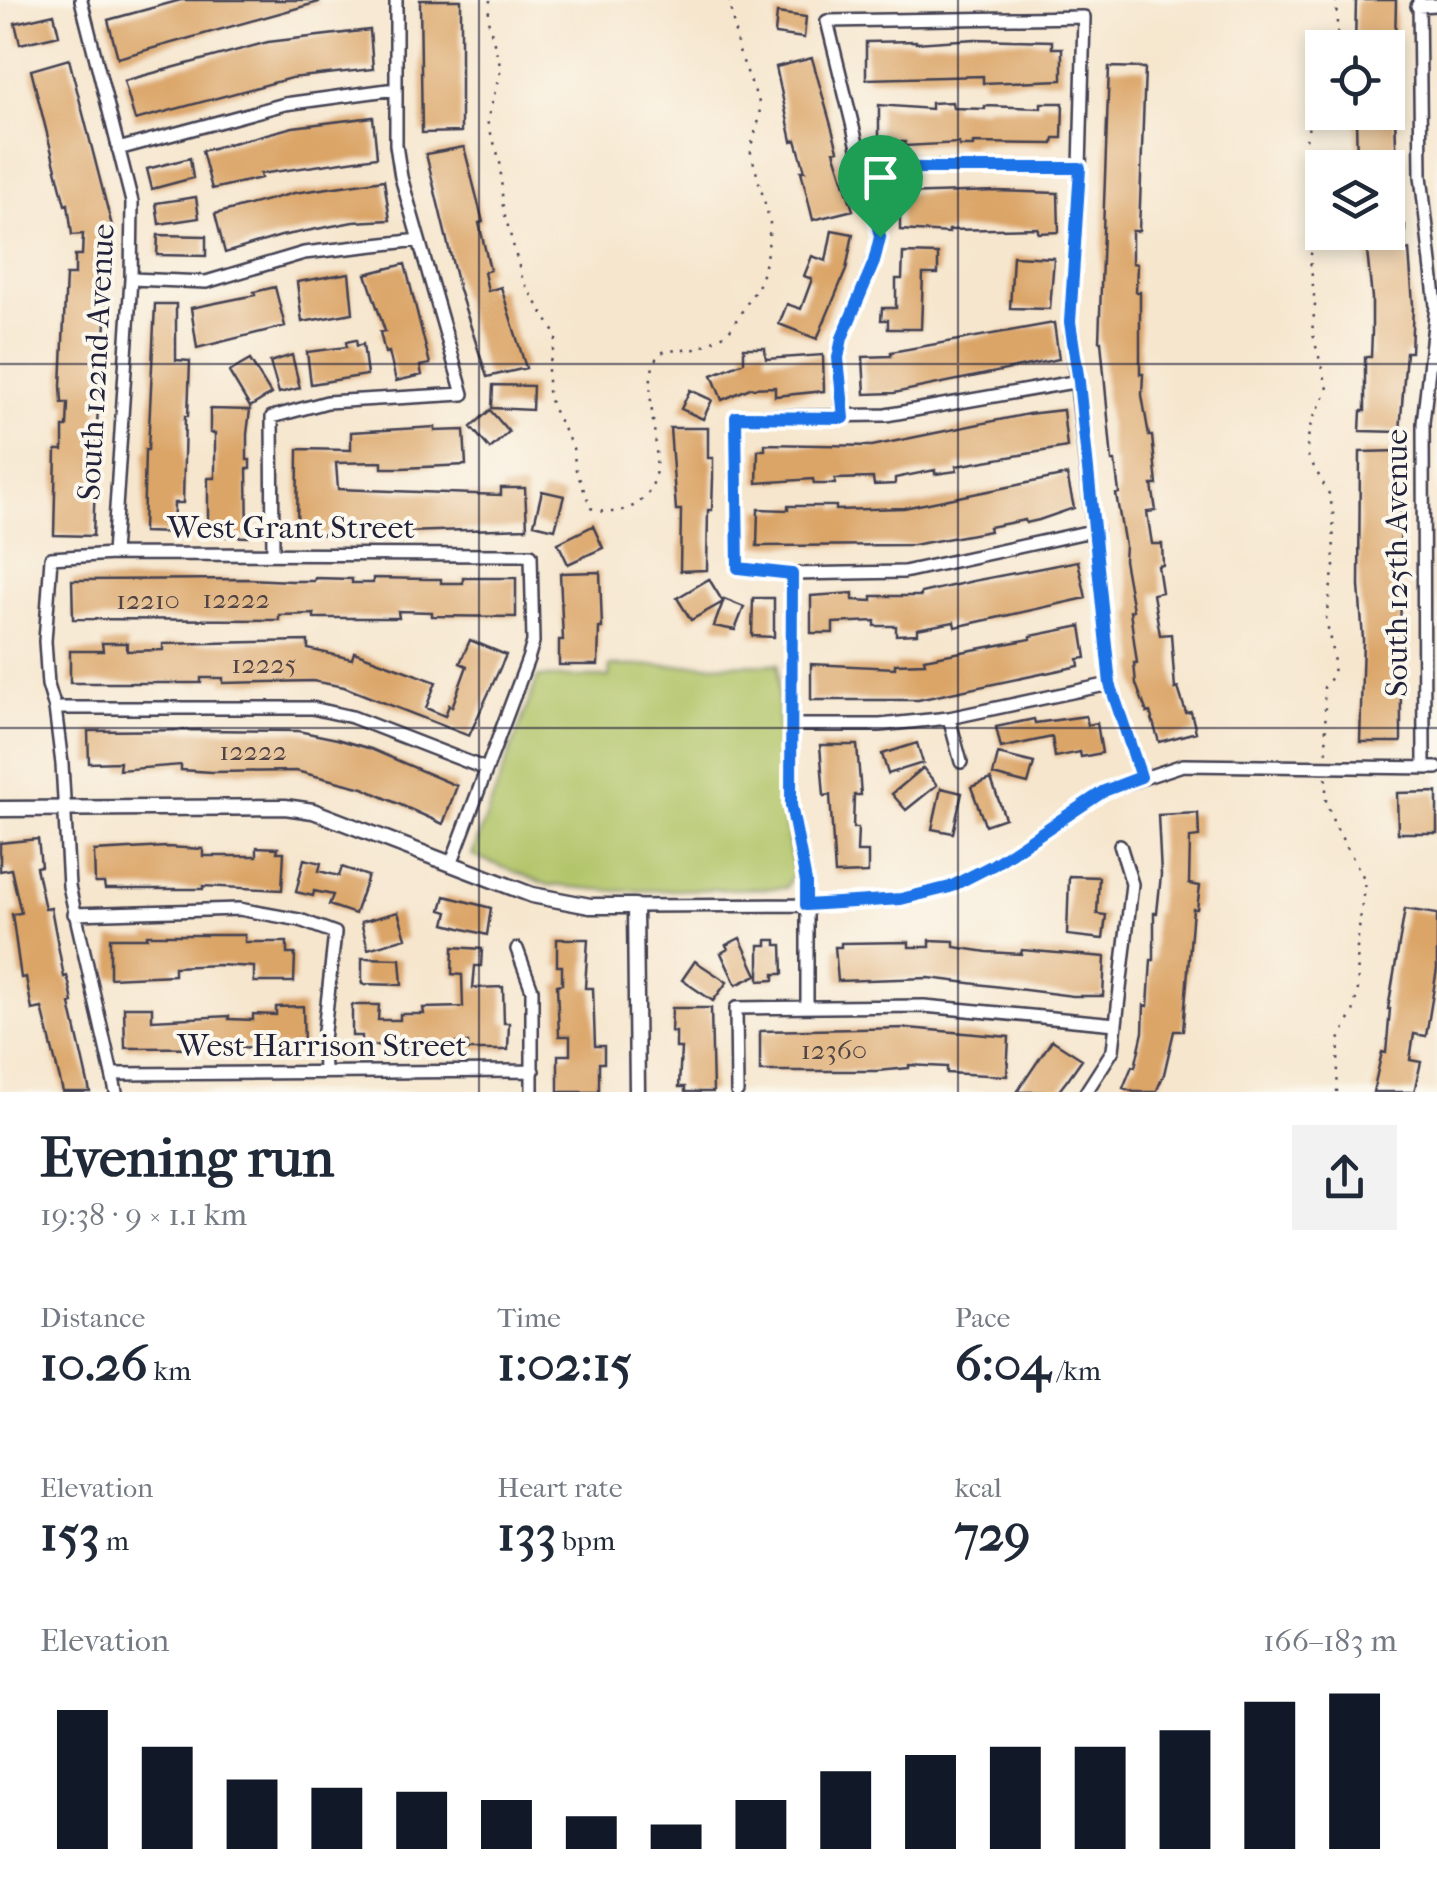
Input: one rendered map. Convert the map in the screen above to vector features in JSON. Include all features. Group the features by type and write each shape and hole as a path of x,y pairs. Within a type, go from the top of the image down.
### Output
{"street":[{"name":"South 122nd Avenue","path":"80,0 132,202 131,278 113,554"},
{"path":"272,554 272,417 327,402 463,394 396,145 396,0"},
{"path":"1418,3 1437,6"},
{"name":"South 125th Avenue","path":"1418,3 1420,155 1437,306 1422,457 1430,768"},
{"path":"844,418 838,358 880,237 827,21 1084,17 1070,322 1110,684 1141,777"},
{"path":"118,149 284,104 395,89"},
{"path":"1420,155 1437,154"},
{"path":"865,168 1080,168"},
{"path":"131,278 206,282 304,253 419,240"},
{"path":"1079,382 886,415 736,417 738,568 792,574 904,572 1096,530"},
{"path":"1422,457 1437,457"},
{"name":"West Grant Street","path":"55,708 48,685 45,641 51,558 113,554 531,555 532,642 486,769"},
{"path":"792,574 791,805 806,882 806,1005"},
{"path":"1423,606 1437,606"},
{"path":"792,726 880,725 949,718 1110,684"},
{"path":"116,1092 74,914 55,708 312,708 352,717 486,769 451,864"},
{"path":"949,718 961,762"},
{"path":"0,809 285,807 313,811 546,899 590,906 806,905 901,899 950,887 993,865 1088,800 1141,777 1183,765 1430,768"},
{"path":"1086,1092 1113,1050 1132,884 1120,845"},
{"path":"635,906 637,1092"},
{"path":"74,914 239,909 300,920 335,932 323,1040 324,1072"},
{"path":"516,949 532,990 532,1092"},
{"path":"737,1092 736,1008 924,1006 1116,1024"},
{"name":"West Harrison Street","path":"112,1074 532,1071"}],"path":[{"path":"490,0 488,20 501,69 488,120 500,161 503,208 523,281 557,336 548,369 552,407 573,448 576,470 591,508 600,512 614,512 640,502 650,494 655,481 650,383 658,355 664,351 698,350 722,339 760,284 770,235 751,159 760,105 738,49 730,0"},
{"path":"1336,0 1337,30"},
{"path":"1312,250 1312,332 1328,389 1310,423 1307,443 1308,456 1329,494 1334,566 1326,617 1334,662 1332,676 1324,687 1328,732 1326,802 1365,880 1357,946 1358,988 1353,1013 1339,1040 1337,1092"}],"green space":[{"path":"778,664 780,795 794,872 786,888 615,891 548,885 472,855 538,677 609,677 610,666"}],"building":[{"path":"181,0 319,2 118,58 108,20"},
{"path":"420,0 461,0 461,132 422,133"},
{"path":"1356,0 1396,0 1395,30 1355,30"},
{"path":"777,13 806,17 804,38 775,34"},
{"path":"54,14 59,35 20,44 15,23"},
{"path":"370,30 373,69 291,78 135,120 124,81 268,42"},
{"path":"1052,41 1052,48 1062,48 1062,80 983,83 983,76 866,79 866,42"},
{"path":"812,58 853,210 813,220 801,171 805,171 796,140 792,141 776,67"},
{"path":"69,59 113,230 107,266 105,355 101,355 102,403 98,403 93,536 54,535 56,450 63,450 63,427 67,427 68,403 62,403 61,386 66,275 75,275 75,255 82,255 83,234 72,235 68,204 65,205 31,70"},
{"path":"1109,67 1145,68 1139,231 1132,231 1132,263 1137,264 1140,374 1157,485 1152,485 1156,511 1147,512 1152,544 1162,544 1163,565 1158,566 1162,592 1153,594 1160,635 1171,634 1175,689 1178,688 1186,713 1191,712 1196,732 1159,742 1136,684 1130,611 1133,610 1099,341"},
{"path":"952,102 953,108 985,109 1041,108 1041,103 1063,103 1062,138 1054,138 1053,144 973,146 905,146 905,142 879,141 879,105 931,109 931,103"},
{"path":"373,117 377,157 260,174 261,178 212,189 202,151 293,127"},
{"path":"1356,130 1396,130 1396,150 1357,150"},
{"path":"464,147 483,222 479,223 490,270 484,272 488,291 501,287 526,368 487,377 459,290 426,154"},
{"path":"190,158 193,178 152,189 147,169"},
{"path":"384,180 390,220 353,222 281,236 225,253 215,214 294,193"},
{"path":"1058,193 1059,232 1038,233 1038,228 949,233 900,230 900,194"},
{"path":"196,197 199,218 159,224 156,203"},
{"path":"832,230 853,234 846,270 817,339 779,324 787,304 801,309 812,279 804,276 812,256 826,261"},
{"path":"158,235 206,236 206,256 157,255"},
{"path":"1367,250 1409,250 1411,352 1406,352 1400,432 1360,431 1361,411 1365,411 1365,357 1371,357 1372,298"},
{"path":"903,253 938,254 938,274 923,274 921,329 888,329 888,320 881,320 882,308 896,308 896,279 902,279"},
{"path":"1013,256 1054,258 1050,309 1010,308"},
{"path":"405,264 430,364 420,366 422,375 396,381 389,352 385,353 380,332 385,331 366,274"},
{"path":"349,273 353,313 302,322 297,282"},
{"path":"275,287 285,326 197,348 191,308"},
{"path":"155,304 176,304 176,360 190,361 183,503 174,503 173,533 143,532"},
{"path":"1054,323 1059,359 894,393 865,394 863,357 891,356 891,352"},
{"path":"356,340 357,346 363,344 367,375 311,384 307,352 347,347 346,342"},
{"path":"744,348 765,348 766,359 823,355 824,391 775,396 775,387 750,388 722,400 712,375 744,362"},
{"path":"292,355 300,388 279,393 270,362"},
{"path":"250,360 271,394 250,407 229,372"},
{"path":"493,385 533,386 532,410 492,408"},
{"path":"690,390 712,400 703,419 681,409"},
{"path":"210,409 250,410 248,537 208,536 208,478 215,478 215,433 210,433"},
{"path":"490,410 509,432 490,449 471,427"},
{"path":"1063,410 1067,447 956,466 957,471 935,474 935,470 895,478 895,484 874,485 873,478 835,479 835,484 814,484 813,479 757,483 758,450 765,450 765,444 872,446"},
{"path":"435,427 435,431 464,430 466,465 382,468 382,462 336,463 338,489 501,495 501,488 525,488 527,528 405,532 337,529 337,534 297,535 298,449 351,450 351,432"},
{"path":"670,428 708,428 713,478 707,570 680,571 681,510 676,510"},
{"path":"1400,451 1401,742 1360,742 1360,452"},
{"path":"1067,475 1074,508 1026,523 1025,520 989,527 990,531 913,545 757,546 758,509 904,508"},
{"path":"542,491 564,496 555,529 534,524"},
{"path":"593,526 603,548 568,564 558,543"},
{"path":"1078,561 1086,598 955,627 954,622 917,629 917,634 896,635 896,626 875,626 875,621 833,623 833,633 811,633 811,596 853,593 853,600 872,601 872,596 921,596 973,581"},
{"path":"600,572 602,628 598,665 559,665 559,640 563,640 560,573"},
{"path":"373,578 463,583 463,578 516,578 516,617 432,616 432,612 398,611 399,618 314,618 314,614 279,615 279,620 73,619 72,580 352,579 352,583 373,583"},
{"path":"709,579 723,602 691,620 677,598"},
{"path":"753,598 774,598 774,637 752,636"},
{"path":"724,599 744,607 735,630 714,626"},
{"path":"1081,626 1086,658 1078,659 1079,666 918,700 811,700 811,664 895,668 895,664 925,663 924,659"},
{"path":"470,640 506,655 469,736 344,687 313,681 223,683 223,678 201,678 201,683 70,683 70,651 103,651 102,643 127,643 127,651 163,650 163,644 308,641 308,649 352,659 354,652 436,682 426,708 445,716 467,666 460,663"},
{"path":"1086,716 1088,725 1097,723 1102,753 1055,757 1052,737 1001,748 996,727 1034,719 1035,723"},
{"path":"88,731 298,731 337,739 371,749 457,786 443,824 363,788 296,771 212,772 181,770 181,765 119,770 120,762 89,763"},
{"path":"917,743 923,763 888,774 882,754"},
{"path":"820,745 857,745 861,795 854,795 853,828 858,828 857,852 868,852 868,873 835,874 830,795 824,796"},
{"path":"998,754 1034,763 1028,784 993,775"},
{"path":"923,768 937,785 906,810 892,794"},
{"path":"991,779 1005,818 985,825 971,787"},
{"path":"941,788 962,793 953,833 932,829"},
{"path":"1437,792 1437,833 1398,833 1397,793"},
{"path":"1198,813 1199,837 1190,838 1189,884 1200,886 1197,909 1193,909 1183,1031 1174,1031 1156,1092 1134,1092 1123,1088 1132,1066 1135,1067 1154,960 1154,913 1161,875 1158,815"},
{"path":"38,839 41,866 36,867 45,909 51,908 64,977 67,976 70,987 70,1004 90,1092 63,1092 42,1008 32,1010 26,977 21,978 12,914 21,913 11,869 0,871 0,843"},
{"path":"257,847 278,848 277,852 284,852 282,890 203,886 105,889 104,883 95,883 94,851 203,849 203,856 257,856"},
{"path":"304,859 321,863 319,871 339,876 342,867 368,876 355,914 329,905 333,895 296,892"},
{"path":"1069,876 1099,877 1097,914 1106,915 1103,939 1067,935"},
{"path":"445,896 491,908 487,935 445,924 448,912 441,910"},
{"path":"1405,909 1437,914 1437,969 1426,1036 1414,1034 1410,1060 1421,1062 1414,1092 1373,1092 1382,1052 1386,1053 1388,1009"},
{"path":"398,912 406,938 368,949 361,922"},
{"path":"245,935 245,942 287,942 287,954 295,954 294,982 254,982 254,967 219,965 174,967 174,975 110,978 110,938"},
{"path":"740,938 757,975 736,985 721,953 728,949 726,945"},
{"path":"557,939 588,939 585,988 593,988 595,1046 604,1046 604,1063 599,1063 599,1092 558,1092 558,1055 570,1055 570,1036 559,1036 557,985 562,984 562,966 557,966"},
{"path":"767,940 782,945 783,974 774,974 774,980 759,981 759,945 767,945"},
{"path":"930,940 954,941 954,947 987,952 1021,954 1022,950 1105,957 1103,996 1073,996 929,978 838,981 835,947 841,947 841,943 909,942 909,947 930,947"},
{"path":"453,947 482,949 473,988 503,987 504,1023 509,1023 508,1050 468,1050 468,1043 415,1044 415,1048 397,1049 397,1043 362,1047 362,1036 352,1036 352,1005 379,1005 378,1020 400,1020 400,1014 424,1014 423,1008 463,1007 462,975 452,974"},
{"path":"362,958 400,959 402,985 362,984"},
{"path":"695,961 727,982 713,1001 682,980"},
{"path":"303,1006 304,1047 125,1048 124,1007 152,1007 152,1020 229,1016 253,1020 253,1014 276,1015 276,1007"},
{"path":"672,1008 711,1008 713,1092 685,1092 685,1087 679,1087 681,1048 676,1048 676,1032 671,1032"},
{"path":"908,1028 1009,1037 1007,1076 947,1073 947,1067 909,1065 877,1071 760,1071 760,1031"},
{"path":"1052,1040 1082,1059 1058,1092 1017,1092"}],"route":[{"path":"865,168 1080,168 1070,322 1110,684 1141,777 1072,809 993,865 950,887 901,899 806,905 806,882 791,805 792,574 738,568 736,417 844,418 838,358 880,237 865,168"}]}
